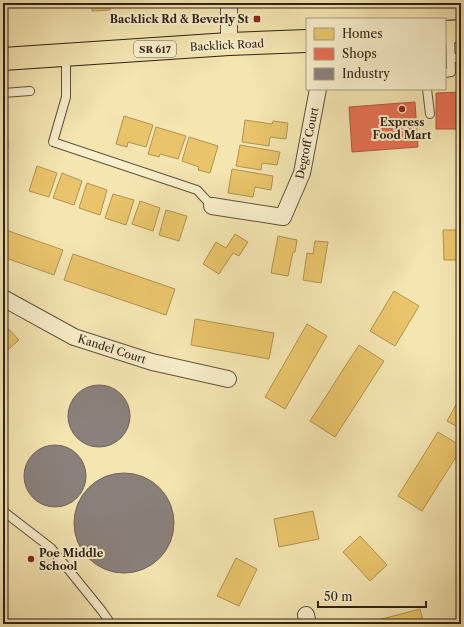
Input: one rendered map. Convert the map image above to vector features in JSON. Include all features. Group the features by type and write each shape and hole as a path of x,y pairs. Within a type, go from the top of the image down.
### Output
{"main road":[{"name":"Backlick Road","path":"3,59 229,44 306,41"}],"street":[{"path":"229,3 229,44"},
{"name":"Degroff Court","path":"212,206 283,217 302,173 318,90"},
{"name":"Kandel Court","path":"3,298 74,337 152,362 228,379"}],"lane":[{"path":"446,73 451,72 452,32"},
{"path":"66,54 66,97 53,142 197,190 212,206"},
{"path":"451,58 461,58"},
{"path":"426,90 430,114"},
{"path":"3,93 30,91"},
{"path":"3,512 51,548 111,624"}],"building: Homes":[{"path":"92,3 110,3 110,10 92,11"},
{"path":"124,116 153,125 146,147 128,142 127,147 116,144"},
{"path":"245,120 272,124 273,121 288,123 286,139 270,137 269,146 242,142"},
{"path":"3,124 7,124 8,149 3,149"},
{"path":"156,127 186,136 178,159 160,154 159,157 148,154"},
{"path":"189,137 218,146 210,173 198,170 199,167 182,161"},
{"path":"240,145 280,152 277,165 262,163 261,170 236,166"},
{"path":"37,166 57,173 49,197 29,191"},
{"path":"232,169 273,176 271,190 255,187 253,197 228,193"},
{"path":"62,173 82,181 74,205 53,198"},
{"path":"87,183 107,190 100,215 79,208"},
{"path":"113,194 134,200 126,225 105,218"},
{"path":"140,201 160,208 153,231 132,224"},
{"path":"166,210 187,216 179,241 159,235"},
{"path":"3,229 63,250 54,275 3,257"},
{"path":"443,230 461,230 461,260 444,260"},
{"path":"235,234 248,242 239,256 233,253 219,274 203,264 216,242 226,248"},
{"path":"278,236 297,240 288,276 271,273"},
{"path":"315,241 328,242 321,283 303,280 307,253 313,254"},
{"path":"73,254 175,289 166,315 64,280"},
{"path":"394,291 419,306 395,346 370,331"},
{"path":"195,319 274,333 269,359 191,345"},
{"path":"3,323 19,340 3,354"},
{"path":"307,324 327,336 285,409 265,397"},
{"path":"359,345 384,361 335,437 310,421"},
{"path":"461,396 461,429 447,421"},
{"path":"438,432 461,446 461,449 422,511 398,496"},
{"path":"313,511 319,539 279,547 274,519"},
{"path":"360,536 387,565 370,581 343,552"},
{"path":"236,558 257,569 239,606 217,596"},
{"path":"420,609 424,624 371,624 370,622"}],"building: Shops":[{"path":"461,92 461,113 458,113 458,129 436,129 436,93"},
{"path":"415,102 418,147 352,152 349,107"}],"building: Industry":[{"path":"99,385 111,387 121,394 128,404 130,416 128,428 121,438 111,445 99,447 87,445 77,438 70,428 68,416 70,404 77,394 87,387"},
{"path":"49,445 61,445 77,454 84,464 86,476 84,488 77,498 61,507 49,507 38,502 29,493 24,482 24,470 29,459 38,450"},
{"path":"124,473 143,477 160,487 170,504 174,523 170,542 160,559 143,569 124,573 105,569 88,559 78,542 74,523 78,504 88,487 105,477"}],"place":[{"name":"Backlick Rd & Beverly St","path":"257,19"},
{"name":"Express Food Mart","path":"402,109"},
{"name":"Poe Middle School","path":"31,559"}]}
